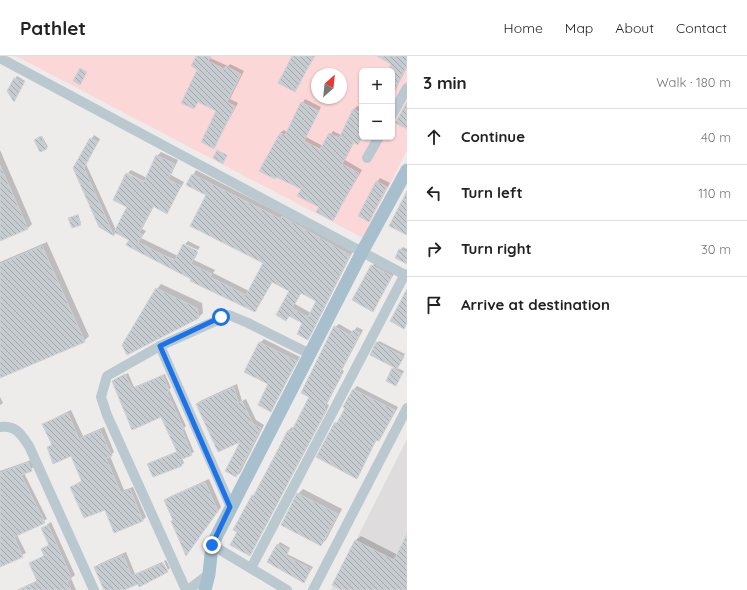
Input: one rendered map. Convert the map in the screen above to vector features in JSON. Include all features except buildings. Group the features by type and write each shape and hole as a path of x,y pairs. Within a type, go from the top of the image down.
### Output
{"main road":[{"path":"205,590 209,574 212,545 230,507 362,252 406,172"}],"street":[{"path":"0,58 406,275 252,568"},
{"path":"395,110 407,88"},
{"path":"367,158 378,140"},
{"path":"209,574 187,590 109,420 101,397 107,376 160,346 228,315 248,322 310,354"},
{"path":"160,346 230,507"},
{"path":"313,590 407,408"},
{"path":"0,427 11,427 18,430 29,446 94,590"},
{"path":"212,545 287,590"}],"shaded area":[{"path":"16,56 407,56 407,150 363,238"},
{"path":"407,439 407,590 331,590"}],"route":[{"path":"212,545 230,507 160,346 221,317"}]}
